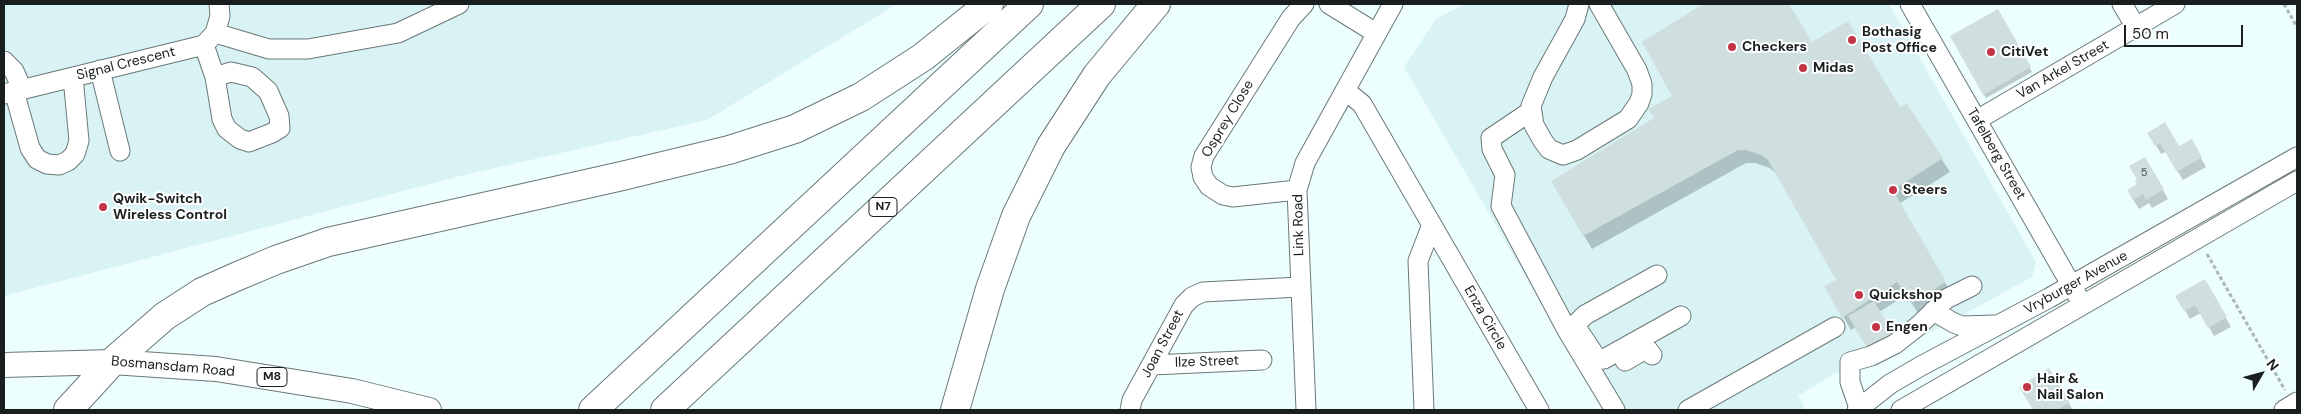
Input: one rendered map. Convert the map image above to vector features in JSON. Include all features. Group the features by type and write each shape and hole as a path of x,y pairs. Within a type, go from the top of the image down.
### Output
{"highway":[{"path":"68,410 112,362 165,316 202,292 276,260 360,234 622,176 729,150 795,129 861,97 923,57 988,4"},
{"path":"593,410 1028,4"},
{"name":"N7","path":"665,410 1101,4"},
{"path":"955,410 990,289 1016,216 1051,146 1097,75 1156,4"}],"main road":[{"name":"Bosmansdam Road","path":"4,365 112,362 216,369 352,390 429,410"}],"street":[{"path":"215,77 210,39 220,16 219,4"},
{"path":"210,39 269,48 308,49 398,33 459,4"},
{"name":"Osprey Close","path":"1298,190 1233,197 1223,195 1209,186 1203,177 1201,167 1204,156 1219,131 1291,18 1304,4"},
{"path":"1329,4 1376,33"},
{"name":"Link Road","path":"1306,410 1300,287 1298,190 1305,163 1393,4"},
{"path":"1579,4 1576,19 1533,98 1531,111 1534,125 1543,141 1549,149 1563,155 1577,150 1628,119 1635,110 1642,94 1642,84 1637,70 1599,4"},
{"name":"Tafelberg Street","path":"1910,4 2082,304"},
{"path":"2122,4 2136,27"},
{"name":"Van Arkel Street","path":"1977,120 2175,4"},
{"name":"Signal Crescent","path":"13,91 100,70 210,39"},
{"path":"4,61 14,71 13,91 30,148 37,159 47,164 59,165 68,162 75,154 79,141 73,76"},
{"path":"100,70 120,151"},
{"name":"Enza Circle","path":"1346,91 1362,104 1539,410"},
{"path":"1531,111 1491,138 1492,149 1505,176 1501,206 1567,330 1615,410"},
{"name":"Vryburger Avenue","path":"1858,409 1890,384 2071,285 2297,157"},
{"name":"Vryburger Avenue","path":"1901,410 2297,181"},
{"path":"1424,410 1418,260 1432,227"},
{"path":"1657,275 1585,315 1577,323 1583,338 1598,360 1604,359 1681,316"},
{"path":"1858,409 1850,382 1850,362 1876,354 1894,344 1918,326 1946,299 1972,286"},
{"name":"Joan Street","path":"1130,410 1132,400 1184,305 1196,294 1300,287"},
{"path":"1933,311 1954,324 1962,326 2001,324"},
{"path":"1688,410 1835,327"},
{"path":"1596,378 1642,351 1648,350 1652,355"},
{"name":"Ilze Street","path":"1152,365 1262,360"}],"path":[{"path":"2284,4 2297,27"},
{"path":"2207,254 2292,404"}],"shaded area":[{"path":"4,4 897,4 707,120 464,175 4,296"},
{"path":"1464,4 1889,4 2036,262 2032,277 1869,366 1834,374 1798,396 1806,410 1603,410 1404,67 1436,19"}],"building":[{"path":"1703,4 1789,4 1812,42 1848,21 1900,107 1907,104 1943,158 1893,190 1946,282 1912,303 1897,282 1842,318 1824,286 1836,280 1768,160 1761,155 1746,150 1738,150 1583,236 1551,181 1654,118 1648,109 1672,96 1642,42"},
{"name":"CitiVet","path":"1998,9 2031,67 1983,95 1950,36"},
{"path":"2165,122 2179,146 2192,139 2202,157 2177,172 2160,143 2155,146 2147,133"},
{"path":"2145,157 2164,189 2146,200 2143,194 2133,200 2127,190 2137,184 2135,181 2137,180 2129,166"},
{"path":"2205,279 2227,317 2208,328 2195,305 2184,311 2175,296"},
{"path":"1874,301 1896,337 1870,353 1848,316"},
{"path":"2049,368 2070,402 2057,410 2033,410 2019,387"}],"place":[{"name":"Bothasig Post Office","path":"1852,40"},
{"name":"Checkers","path":"1732,47"},
{"name":"CitiVet","path":"1991,52"},
{"name":"Midas","path":"1803,68"},
{"name":"Steers","path":"1893,190"},
{"name":"Qwik-Switch Wireless Control","path":"103,207"},
{"name":"Quickshop","path":"1859,295"},
{"name":"Engen","path":"1876,327"},
{"name":"Hair & Nail Salon","path":"2027,387"}]}
